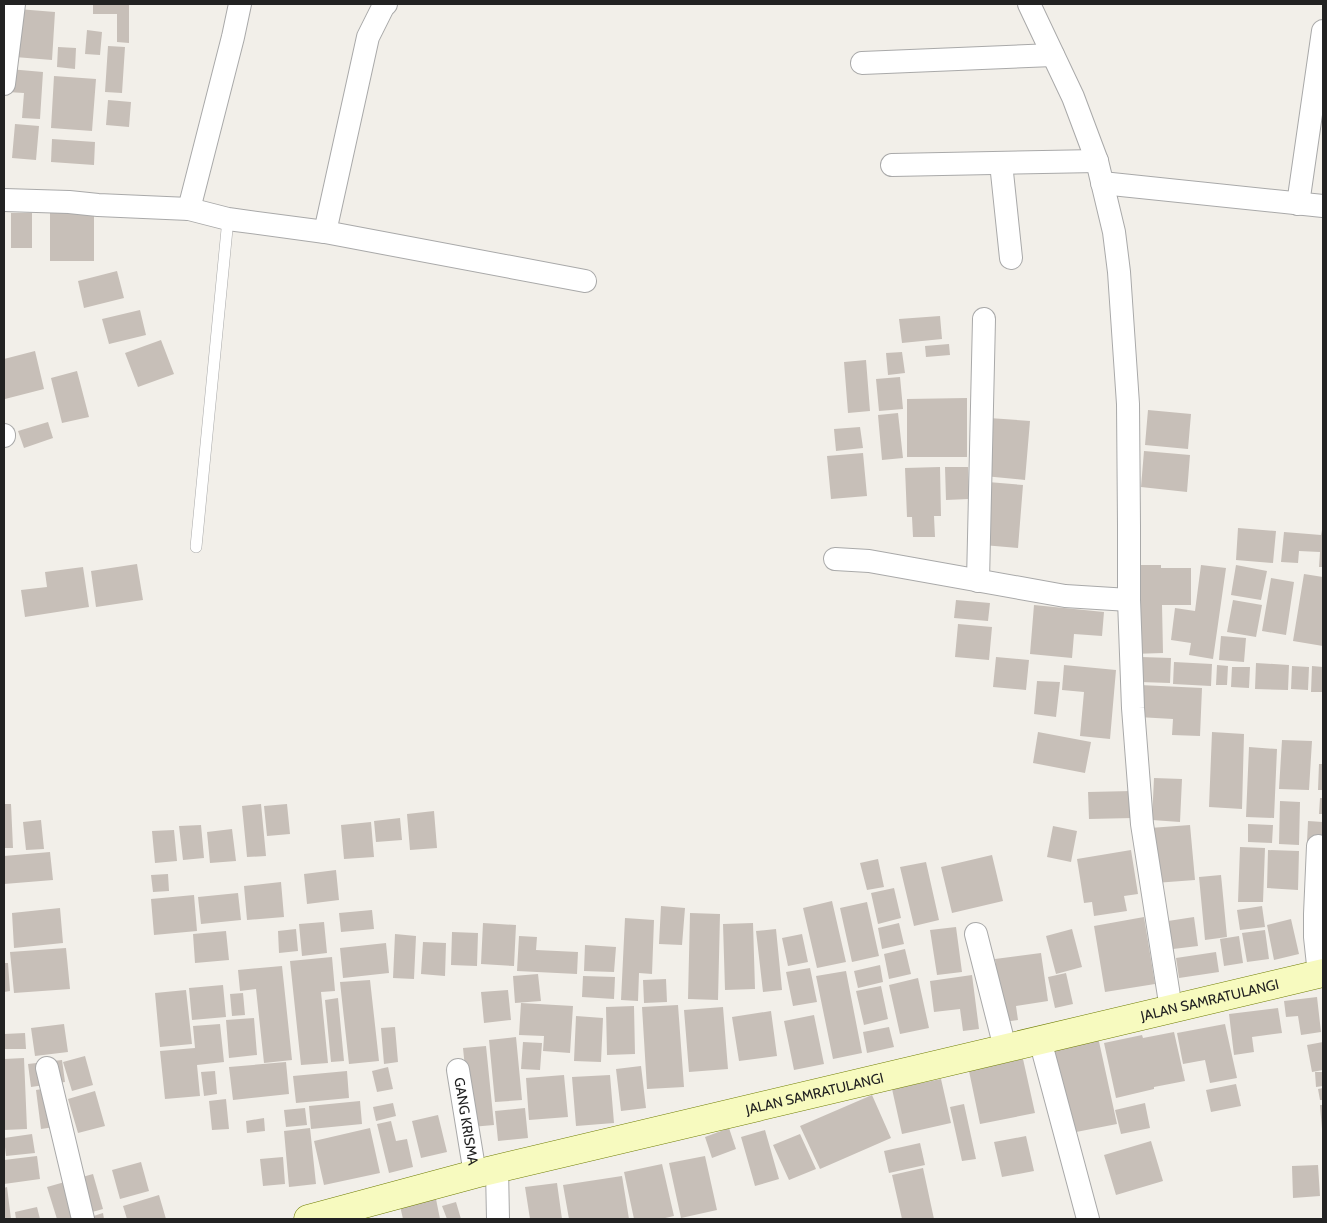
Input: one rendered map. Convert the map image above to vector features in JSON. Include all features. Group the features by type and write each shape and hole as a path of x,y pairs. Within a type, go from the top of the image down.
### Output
{"main road":[{"name":"JALAN SAMRATULANGI","path":"308,1219 486,1172 1321,974"}],"street":[{"path":"4,84 14,4"},
{"path":"189,209 240,4"},
{"path":"325,232 368,37 386,4"},
{"path":"1029,4 1073,97 1097,161 1114,232 1119,272 1128,404 1129,600 1133,708 1142,824 1171,1009"},
{"path":"1298,204 1323,31"},
{"path":"862,63 1053,55"},
{"path":"892,164 1097,161"},
{"path":"1001,163 1011,258"},
{"path":"1102,183 1323,206"},
{"path":"4,200 189,209 228,219 325,232 585,281"},
{"path":"978,581 984,319"},
{"path":"835,559 870,561 1065,596 1129,600"},
{"path":"1318,846 1315,937 1321,974"},
{"path":"976,934 1005,1048"},
{"path":"1040,1040 1088,1219"},
{"path":"47,1068 83,1219"},
{"name":"GANG KRISMA","path":"458,1070 498,1219"}],"lane":[{"path":"196,547 228,219"}],"building":[{"path":"93,4 129,4 129,43 117,42 117,14 93,14"},
{"path":"18,9 55,12 52,60 15,57"},
{"path":"87,30 102,32 100,55 85,54"},
{"path":"108,46 125,47 122,93 105,92"},
{"path":"58,47 76,48 75,69 57,67"},
{"path":"9,69 43,72 40,119 22,118 24,93 7,92"},
{"path":"54,76 96,79 92,131 51,128"},
{"path":"108,100 131,102 129,127 106,125"},
{"path":"15,124 39,126 36,160 12,158"},
{"path":"52,139 95,142 94,165 51,162"},
{"path":"50,211 94,211 94,261 50,261"},
{"path":"11,213 32,213 32,248 11,248"},
{"path":"117,271 124,298 84,308 78,281"},
{"path":"140,310 146,335 109,344 102,319"},
{"path":"940,316 942,339 902,343 899,319"},
{"path":"161,340 174,374 138,387 125,353"},
{"path":"949,344 950,355 926,357 925,346"},
{"path":"35,351 44,389 5,399 4,359"},
{"path":"902,352 905,373 888,375 886,353"},
{"path":"866,360 870,411 848,413 844,362"},
{"path":"77,371 89,417 62,423 51,378"},
{"path":"900,377 903,409 879,411 876,379"},
{"path":"967,398 967,457 907,457 907,399"},
{"path":"1148,410 1191,414 1188,449 1145,445"},
{"path":"898,413 903,458 882,460 878,415"},
{"path":"989,418 1030,421 1025,480 984,476"},
{"path":"48,422 53,438 24,448 18,431"},
{"path":"860,427 863,448 836,451 834,429"},
{"path":"1144,451 1190,455 1187,492 1141,487"},
{"path":"863,453 867,496 831,499 827,456"},
{"path":"940,467 941,516 934,516 935,537 913,537 912,517 907,517 905,468"},
{"path":"945,467 968,467 969,499 946,500"},
{"path":"988,482 1023,485 1018,548 983,545"},
{"path":"1238,528 1276,531 1273,563 1236,560"},
{"path":"1322,530 1323,567 1319,567 1320,552 1299,551 1298,563 1281,562 1284,532 1321,535"},
{"path":"137,564 143,600 96,607 91,571"},
{"path":"1130,565 1161,565 1161,568 1191,568 1191,605 1162,605 1163,653 1132,654"},
{"path":"1201,565 1226,568 1213,659 1189,655 1191,643 1171,640 1175,608 1195,611"},
{"path":"1236,565 1267,571 1261,600 1231,595"},
{"path":"83,567 89,607 25,617 21,590 47,587 45,572"},
{"path":"1304,574 1323,577 1323,646 1293,641"},
{"path":"1271,578 1294,582 1286,635 1262,631"},
{"path":"956,600 990,603 988,621 954,618"},
{"path":"1233,600 1262,605 1256,637 1227,632"},
{"path":"1034,605 1104,612 1102,636 1074,634 1072,658 1030,654"},
{"path":"958,624 992,627 989,660 955,657"},
{"path":"1221,636 1246,638 1244,662 1219,660"},
{"path":"996,657 1029,660 1026,690 993,687"},
{"path":"1141,657 1171,658 1170,683 1140,682"},
{"path":"1174,662 1212,664 1211,686 1173,684"},
{"path":"1256,663 1289,665 1288,690 1255,689"},
{"path":"1064,665 1116,670 1110,739 1080,736 1084,692 1062,690"},
{"path":"1217,665 1228,666 1227,685 1216,685"},
{"path":"1292,666 1309,667 1308,690 1291,689"},
{"path":"1312,666 1323,667 1323,692 1311,692"},
{"path":"1232,667 1250,667 1249,688 1231,687"},
{"path":"1037,681 1060,682 1056,717 1034,714"},
{"path":"1140,685 1202,688 1200,736 1172,735 1173,719 1138,717"},
{"path":"1038,732 1091,742 1085,773 1033,763"},
{"path":"1212,732 1244,734 1242,809 1209,807"},
{"path":"1282,740 1312,741 1309,790 1279,789"},
{"path":"1249,747 1277,749 1274,818 1246,817"},
{"path":"1319,764 1323,764 1323,790 1318,790"},
{"path":"1154,778 1182,779 1180,822 1152,820"},
{"path":"1132,791 1133,818 1089,819 1088,792"},
{"path":"1320,798 1323,798 1323,814 1319,814"},
{"path":"1280,801 1300,802 1299,845 1279,844"},
{"path":"4,804 11,804 13,848 4,848"},
{"path":"261,804 266,856 247,857 242,806"},
{"path":"287,804 290,834 267,836 264,806"},
{"path":"434,811 437,848 410,850 407,814"},
{"path":"400,818 402,840 376,842 374,821"},
{"path":"41,820 44,849 26,850 23,822"},
{"path":"1308,821 1323,822 1323,843 1307,842"},
{"path":"371,822 374,857 344,859 341,825"},
{"path":"1248,824 1273,825 1272,843 1248,842"},
{"path":"201,825 204,858 183,860 179,826"},
{"path":"1190,825 1195,880 1155,883 1150,828"},
{"path":"1053,826 1077,831 1071,862 1047,857"},
{"path":"232,829 236,861 210,863 207,832"},
{"path":"174,830 177,861 155,863 152,831"},
{"path":"1240,847 1265,848 1263,902 1238,902"},
{"path":"1131,850 1138,894 1124,896 1127,911 1094,916 1092,902 1084,903 1077,859"},
{"path":"1268,850 1299,851 1298,890 1267,888"},
{"path":"50,852 53,880 4,884 4,856"},
{"path":"992,855 1003,901 952,913 941,867"},
{"path":"878,859 884,887 867,890 860,863"},
{"path":"926,862 939,920 914,926 900,867"},
{"path":"336,870 339,900 307,904 304,874"},
{"path":"168,874 169,891 153,892 151,875"},
{"path":"1221,875 1227,937 1205,940 1199,877"},
{"path":"281,882 284,917 247,920 244,886"},
{"path":"894,888 901,918 878,924 871,893"},
{"path":"238,893 241,920 201,924 198,897"},
{"path":"194,895 197,931 154,935 151,899"},
{"path":"832,901 846,962 817,968 803,908"},
{"path":"867,902 879,956 852,962 840,908"},
{"path":"661,906 685,908 682,945 659,944"},
{"path":"1262,906 1265,927 1240,930 1237,910"},
{"path":"60,908 63,943 14,948 12,913"},
{"path":"372,910 374,929 341,932 339,913"},
{"path":"690,913 720,914 718,1000 688,999"},
{"path":"1144,917 1155,984 1105,992 1094,926"},
{"path":"1194,917 1198,946 1173,949 1168,921"},
{"path":"625,918 654,920 652,974 639,973 638,1001 621,1000"},
{"path":"1291,919 1299,954 1274,960 1267,925"},
{"path":"324,922 327,953 302,956 299,924"},
{"path":"483,923 516,925 514,966 481,964"},
{"path":"753,923 755,989 725,990 723,924"},
{"path":"899,923 904,944 882,949 878,928"},
{"path":"956,927 962,972 937,975 930,930"},
{"path":"296,929 298,951 279,953 278,931"},
{"path":"776,929 782,990 763,992 756,931"},
{"path":"1072,929 1082,967 1056,974 1046,936"},
{"path":"1265,930 1269,959 1247,962 1242,933"},
{"path":"226,931 229,960 195,963 193,934"},
{"path":"452,932 478,933 477,966 451,965"},
{"path":"395,934 416,936 414,979 393,978"},
{"path":"802,934 808,962 788,966 782,938"},
{"path":"519,936 537,937 536,950 578,952 577,974 517,971"},
{"path":"1239,936 1243,963 1224,966 1220,939"},
{"path":"423,942 446,943 445,976 421,974"},
{"path":"386,943 389,973 343,978 340,948"},
{"path":"585,945 616,947 614,972 584,971"},
{"path":"66,948 70,989 14,993 10,952"},
{"path":"905,949 911,974 889,979 884,954"},
{"path":"1216,952 1219,972 1179,978 1176,958"},
{"path":"1041,953 1048,1001 1016,1006 1018,1020 1004,1022 995,959"},
{"path":"332,957 335,991 321,992 328,1063 301,1065 290,961"},
{"path":"4,963 8,963 10,991 4,992"},
{"path":"880,965 883,982 858,988 854,971"},
{"path":"282,966 292,1060 264,1063 256,989 240,991 238,970"},
{"path":"810,968 817,1002 793,1006 786,972"},
{"path":"846,971 862,1053 833,1059 816,976"},
{"path":"1066,973 1073,1004 1055,1008 1048,977"},
{"path":"538,974 541,1001 515,1003 513,976"},
{"path":"972,975 979,1029 963,1031 960,1009 934,1012 930,981"},
{"path":"583,976 615,977 614,999 582,997"},
{"path":"918,978 929,1028 900,1034 889,985"},
{"path":"666,979 667,1002 644,1003 643,980"},
{"path":"370,980 379,1061 349,1064 340,982"},
{"path":"223,985 226,1017 192,1020 189,988"},
{"path":"881,986 888,1019 864,1025 856,991"},
{"path":"186,990 192,1044 160,1047 155,993"},
{"path":"508,990 511,1020 484,1023 481,992"},
{"path":"243,993 245,1015 232,1016 230,994"},
{"path":"1317,997 1321,1032 1301,1035 1298,1016 1286,1017 1284,1001"},
{"path":"338,998 344,1061 331,1062 325,1000"},
{"path":"521,1003 573,1006 570,1053 543,1051 544,1036 519,1035"},
{"path":"678,1005 684,1087 647,1089 642,1007"},
{"path":"634,1006 635,1054 607,1055 606,1007"},
{"path":"723,1007 728,1069 689,1072 684,1010"},
{"path":"1278,1008 1282,1033 1252,1037 1254,1052 1234,1055 1229,1014"},
{"path":"771,1011 777,1056 739,1061 732,1017"},
{"path":"814,1015 824,1064 794,1070 784,1021"},
{"path":"576,1016 603,1018 601,1062 574,1061"},
{"path":"254,1018 257,1055 229,1058 226,1020"},
{"path":"64,1024 68,1052 35,1056 31,1028"},
{"path":"220,1024 224,1062 197,1065 200,1096 165,1099 160,1051 195,1048 193,1026"},
{"path":"1225,1024 1237,1078 1210,1083 1205,1060 1183,1064 1177,1033"},
{"path":"395,1027 398,1062 384,1064 381,1028"},
{"path":"889,1027 894,1047 867,1053 863,1032"},
{"path":"1174,1032 1185,1081 1154,1087 1154,1089 1116,1098 1104,1043 1142,1035 1143,1038"},
{"path":"25,1033 26,1049 4,1049 4,1034"},
{"path":"516,1037 522,1100 495,1102 489,1040"},
{"path":"1098,1037 1117,1124 1071,1133 1052,1046"},
{"path":"523,1042 542,1043 540,1070 521,1069"},
{"path":"1323,1042 1323,1070 1312,1072 1307,1045"},
{"path":"486,1046 494,1125 471,1127 463,1048"},
{"path":"85,1056 93,1085 72,1091 63,1062"},
{"path":"24,1058 27,1129 4,1130 4,1059"},
{"path":"1023,1059 1035,1113 980,1124 969,1071"},
{"path":"62,1060 65,1082 31,1087 28,1064"},
{"path":"286,1062 289,1094 233,1100 229,1067"},
{"path":"641,1066 646,1108 621,1111 616,1069"},
{"path":"388,1067 393,1089 377,1092 372,1071"},
{"path":"215,1071 217,1094 204,1096 201,1072"},
{"path":"347,1071 349,1098 296,1103 293,1076"},
{"path":"1315,1072 1323,1072 1323,1086 1316,1087"},
{"path":"564,1075 568,1117 529,1120 526,1078"},
{"path":"610,1075 614,1123 576,1126 572,1077"},
{"path":"941,1079 951,1123 902,1134 892,1089"},
{"path":"1236,1084 1241,1106 1211,1112 1206,1090"},
{"path":"61,1086 68,1125 41,1129 36,1090"},
{"path":"1323,1088 1323,1100 1320,1100 1318,1089"},
{"path":"95,1091 105,1126 78,1133 68,1099"},
{"path":"872,1095 891,1138 820,1169 800,1126"},
{"path":"226,1099 229,1129 212,1130 209,1101"},
{"path":"360,1101 362,1124 311,1129 309,1106"},
{"path":"393,1103 396,1116 376,1121 373,1107"},
{"path":"1145,1103 1150,1128 1121,1134 1115,1110"},
{"path":"964,1104 976,1159 962,1161 950,1107"},
{"path":"1320,1105 1323,1105 1323,1129 1322,1129"},
{"path":"305,1108 307,1125 286,1127 284,1110"},
{"path":"525,1108 528,1138 498,1141 495,1111"},
{"path":"438,1115 447,1152 421,1158 412,1121"},
{"path":"264,1118 265,1131 247,1133 246,1121"},
{"path":"391,1121 396,1141 407,1139 413,1167 389,1173 377,1124"},
{"path":"310,1128 316,1184 289,1187 284,1131"},
{"path":"370,1128 380,1173 324,1185 314,1141"},
{"path":"729,1128 736,1149 712,1158 705,1137"},
{"path":"765,1130 779,1179 755,1186 741,1137"},
{"path":"32,1134 35,1153 6,1156 4,1138"},
{"path":"800,1134 816,1169 789,1180 773,1145"},
{"path":"1026,1136 1034,1171 1002,1177 994,1142"},
{"path":"1151,1141 1163,1181 1116,1195 1104,1155"},
{"path":"920,1143 925,1165 889,1173 884,1151"},
{"path":"37,1156 40,1179 4,1184 4,1160"},
{"path":"705,1156 717,1210 681,1218 669,1163"},
{"path":"283,1157 285,1184 263,1186 260,1159"},
{"path":"141,1162 149,1191 120,1199 112,1170"},
{"path":"662,1164 674,1216 661,1219 634,1219 624,1172"},
{"path":"1318,1165 1320,1196 1293,1198 1292,1166"},
{"path":"923,1168 934,1219 902,1219 892,1175"},
{"path":"93,1174 103,1209 67,1219 57,1219 47,1187"},
{"path":"622,1176 629,1219 569,1219 563,1185"},
{"path":"557,1183 562,1219 530,1219 525,1187"},
{"path":"7,1187 11,1219 4,1219 4,1188"},
{"path":"159,1195 166,1219 127,1219 123,1206"},
{"path":"436,1199 440,1219 403,1219 400,1206"},
{"path":"456,1202 461,1219 447,1219 442,1206"},
{"path":"37,1207 40,1219 16,1219 15,1212"},
{"path":"103,1213 104,1219 84,1219"}]}
